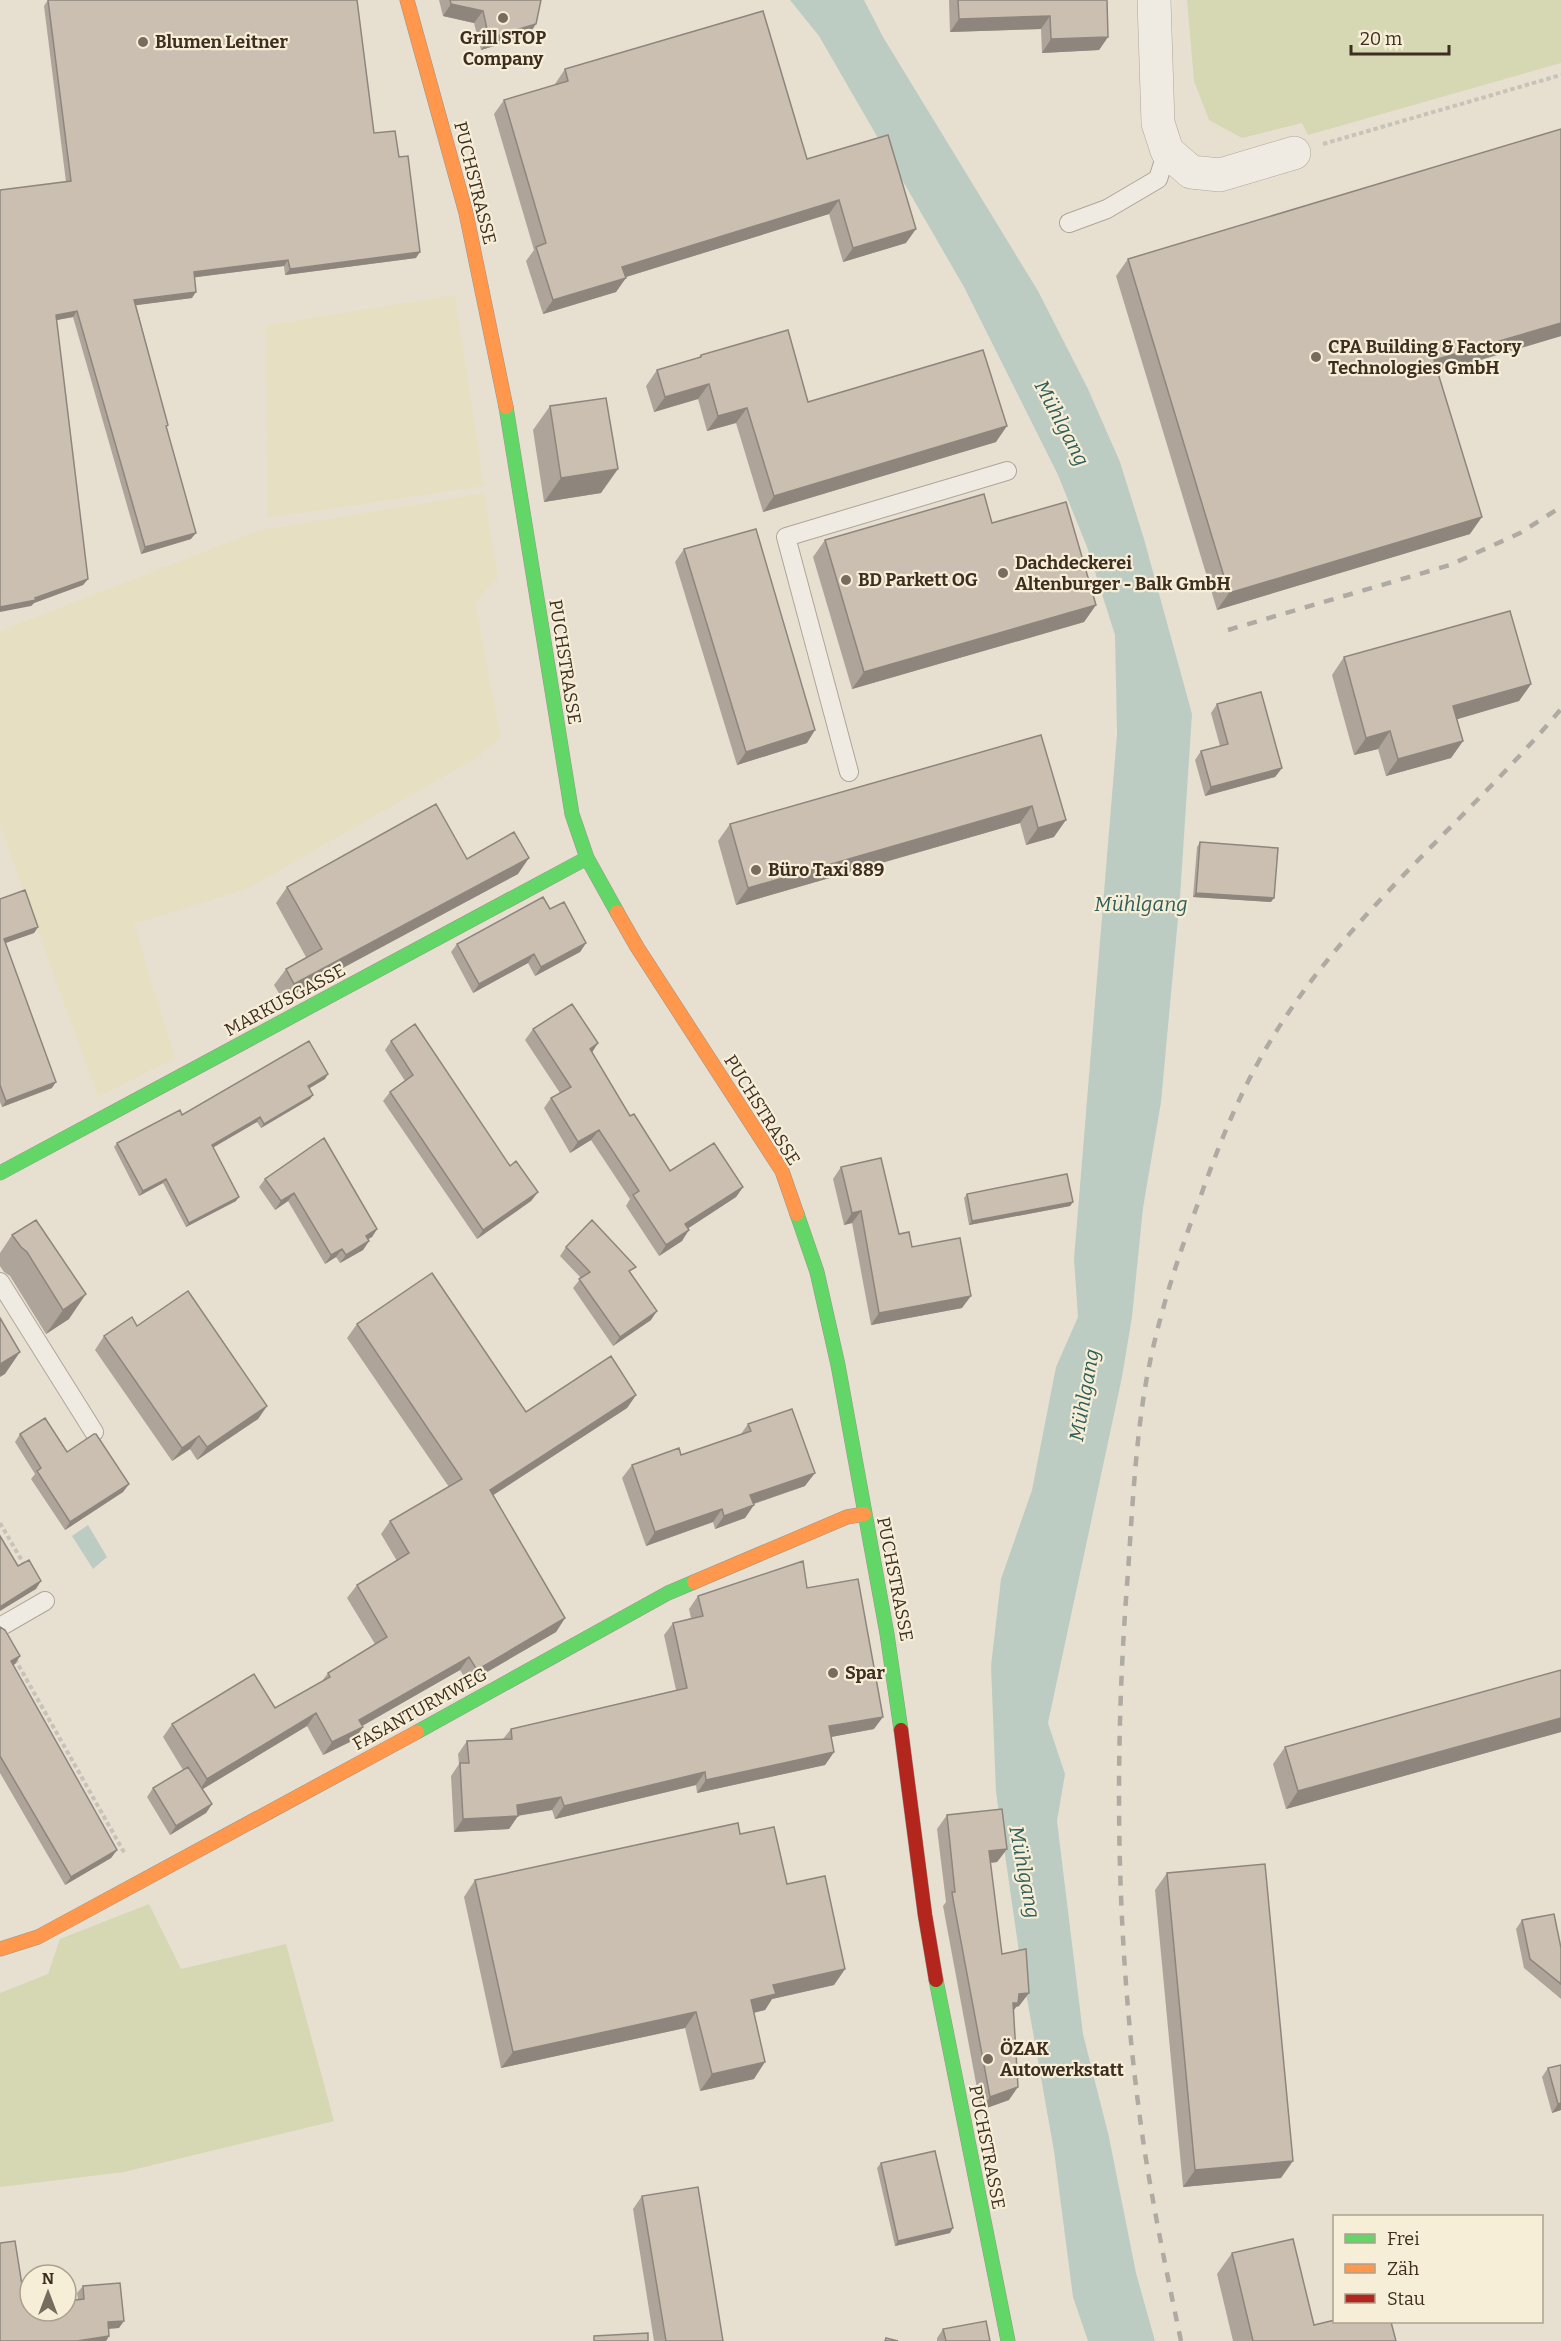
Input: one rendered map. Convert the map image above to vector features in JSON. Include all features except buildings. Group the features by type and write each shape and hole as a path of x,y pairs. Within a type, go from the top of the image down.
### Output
{"main road":[{"name":"PUCHSTRASSE","path":"406,0 465,213 486,308 507,413 573,814 587,858 637,947 782,1171 817,1272 838,1365 893,1671 925,1915 942,2012 1008,2341"},
{"name":"MARKUSGASSE","path":"0,1173 587,858"},
{"name":"FASANTURMWEG","path":"0,1949 48,1932 456,1711 668,1593 847,1517 864,1514"}],"street":[{"path":"1154,0 1158,123 1167,152 1191,172 1220,175 1294,153"}],"lane":[{"path":"1069,223 1107,209 1158,179 1167,152"},
{"path":"849,772 786,537 1007,471"},
{"path":"0,1282 94,1432"},
{"path":"0,1627 45,1600"}],"path":[{"path":"1294,153 1561,75"},
{"path":"0,1523 45,1600"},
{"path":"11,1653 126,1855"}],"shaded area":[{"path":"455,295 484,486 267,518 266,325"},
{"path":"484,493 498,577 475,603 501,738 476,758 247,889 134,924 175,1058 98,1097 0,826 0,631 260,530"}],"green space":[{"path":"1187,0 1561,0 1561,63 1308,135 1302,123 1242,138 1209,120 1194,81"},
{"path":"149,1904 181,1969 286,1944 334,2121 124,2172 0,2187 0,1993 48,1974 60,1939"}],"water":[{"name":"Mühlgang","path":"790,0 864,0 883,37 1038,291 1088,389 1120,462 1144,539 1192,714 1180,897 1161,1102 1143,1208 1132,1317 1122,1377 1048,1723 1065,1774 1057,1821 1083,2034 1109,2137 1136,2273 1155,2341 1088,2341 1073,2297 1054,2151 1020,1959 996,1792 991,1666 1001,1579 1032,1490 1056,1367 1078,1317 1074,1259 1117,734 1115,635 1087,547 1058,475 964,287 819,36"},
{"path":"88,1525 107,1557 93,1569 72,1536"}],"railway":[{"path":"1228,630 1450,565 1520,533 1561,507"},
{"path":"1181,2341 1151,2190 1134,2069 1122,1927 1120,1856 1119,1785 1123,1643 1136,1461 1144,1394 1154,1344 1175,1270 1220,1145 1251,1076 1290,1010 1362,920 1523,752 1561,709"}],"traffic: fast":[{"path":"506,407 572,814 587,858 617,912"},
{"path":"0,1173 587,858"},
{"path":"797,1214 817,1272 838,1365 887,1634 901,1730"},
{"path":"417,1732 668,1593 694,1582"},
{"path":"936,1980 1008,2341"}],"traffic: slow":[{"path":"407,0 466,213 506,407"},
{"path":"617,912 637,947 782,1171 797,1214"},
{"path":"694,1582 847,1517 864,1514"},
{"path":"0,1949 38,1937 417,1732"}],"traffic: jam":[{"path":"901,1730 925,1915 936,1980"}],"place":[{"name":"Grill STOP Company","path":"503,18"},
{"name":"Blumen Leitner","path":"143,42"},
{"name":"CPA Building & Factory Technologies GmbH","path":"1316,357"},
{"name":"Dachdeckerei Altenburger - Balk GmbH","path":"1003,573"},
{"name":"BD Parkett OG","path":"846,580"},
{"name":"Büro Taxi 889","path":"756,870"},
{"name":"Spar","path":"833,1673"},
{"name":"ÖZAK Autowerkstatt","path":"988,2059"}]}
